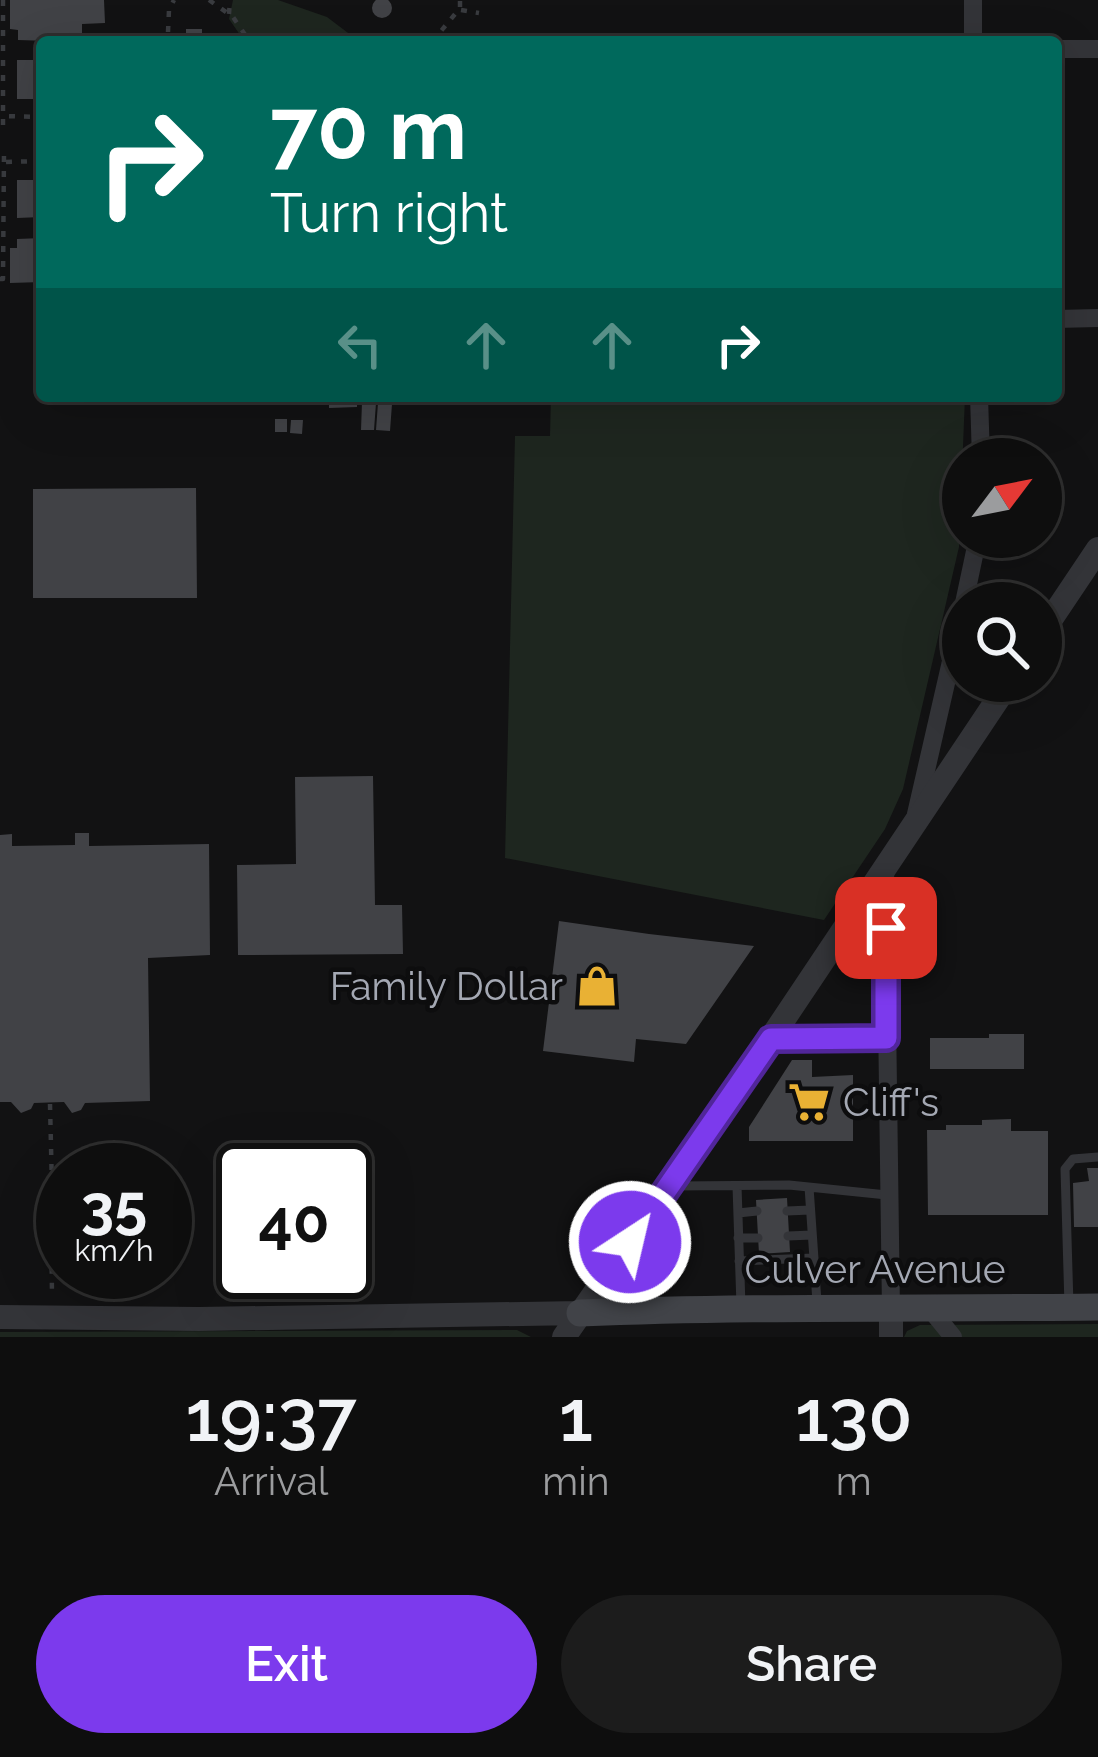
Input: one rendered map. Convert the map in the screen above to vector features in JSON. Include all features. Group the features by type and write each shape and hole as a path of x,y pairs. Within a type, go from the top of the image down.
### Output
{"main road":[{"name":"Culver Avenue","path":"580,1313 817,1309 891,1324 931,1310 1098,1307"}],"street":[{"path":"973,0 973,36"},
{"path":"1062,49 1098,49"},
{"path":"1062,319 1098,318"},
{"path":"979,402 980,438"},
{"path":"1062,603 1098,549"},
{"path":"914,825 942,702"},
{"path":"564,1337 996,702"},
{"path":"885,867 891,1324"},
{"path":"931,1310 952,1337"},
{"path":"0,1317 580,1313"}],"lane":[{"path":"771,1039 886,1038"},
{"path":"1069,1307 1065,1169 1073,1159 1098,1157"},
{"path":"670,1186 809,1187 887,1195"},
{"path":"737,1186 741,1307"},
{"path":"809,1187 817,1309"},
{"path":"788,1211 810,1210"},
{"path":"738,1213 757,1211"},
{"path":"788,1236 812,1235"},
{"path":"739,1238 758,1238"},
{"path":"739,1261 814,1258"}],"path":[{"path":"3,0 3,121 36,118"},
{"path":"168,32 169,10 175,0"},
{"path":"209,0 229,14 246,36"},
{"path":"229,14 230,0"},
{"path":"436,36 460,4 478,13"},
{"path":"111,28 111,36"},
{"path":"0,279 4,152"},
{"path":"4,162 36,161"},
{"path":"50,1103 51,1143"}],"shaded area":[{"path":"233,0 278,0 327,17 352,36 241,36 229,19"},
{"path":"551,402 965,402 963,438 942,438 942,558 956,558 951,582 942,582 942,620 903,789 885,829 824,920 505,858 515,436 550,436"},
{"path":"1098,1324 1098,1337 904,1337 920,1325"},
{"path":"517,1330 531,1337 0,1337 0,1332"}],"building":[{"path":"10,0 104,0 105,23 82,24 82,36 18,40 18,30 10,29"},
{"path":"375,1 389,1 389,15 375,15"},
{"path":"186,29 202,29 202,35 219,36 169,36 186,35"},
{"path":"17,60 36,60 36,99 17,99"},
{"path":"17,180 36,180 36,217 17,218"},
{"path":"36,238 36,282 10,283 10,248 17,248 17,239"},
{"path":"329,402 357,402 357,407 329,408"},
{"path":"362,402 376,403 374,430 361,430"},
{"path":"378,403 392,404 390,431 376,430"},
{"path":"275,419 287,419 287,432 275,432"},
{"path":"291,420 303,420 302,434 290,433"},
{"path":"196,488 197,598 33,598 33,489"},
{"path":"373,776 375,905 402,905 403,954 238,955 237,865 296,864 295,777"},
{"path":"75,833 89,833 89,846 209,844 210,955 148,958 150,1101 85,1103 72,1113 64,1102 34,1103 21,1113 11,1102 0,1102 0,835 12,834 12,846 75,845"},
{"path":"559,921 754,946 686,1044 636,1039 634,1062 543,1051"},
{"path":"989,1034 1024,1034 1024,1069 930,1069 930,1038 989,1038"},
{"name":"Cliff's","path":"792,1060 812,1060 812,1077 853,1075 853,1141 749,1141 749,1127"},
{"path":"1011,1119 1011,1131 1048,1131 1048,1215 928,1215 927,1130"},
{"path":"1087,1168 1098,1168 1098,1227 1074,1227 1073,1183 1089,1181"},
{"path":"787,1198 790,1252 759,1254 756,1200"}],"place":[{"name":"Family Dollar","path":"597,986"},
{"name":"Cliff's","path":"809,1102"}],"route":[{"path":"630,1242 771,1039 886,1038 886,928"}]}
